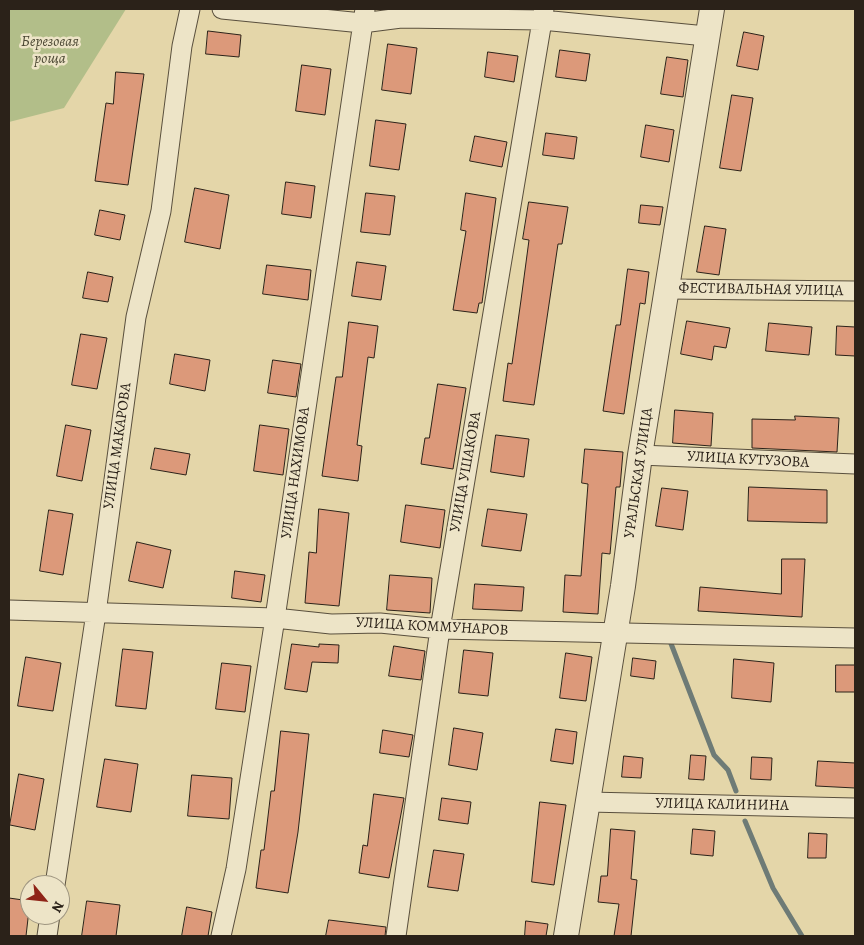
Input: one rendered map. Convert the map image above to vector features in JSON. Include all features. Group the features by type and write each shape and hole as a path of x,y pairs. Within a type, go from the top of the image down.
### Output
{"street":[{"name":"УЛИЦА МАКАРОВА","path":"57,875 96,613 136,317 160,211 182,46 190,9"},
{"path":"222,9 401,18 543,14 706,36"},
{"name":"УРАЛЬСКАЯ УЛИЦА","path":"566,936 614,634 624,586 640,455 668,289 706,36 712,9"},
{"name":"УЛИЦА УШАКОВА","path":"396,936 440,629 543,14"},
{"name":"УЛИЦА НАХИМОВА","path":"221,936 236,869 275,618 363,16"},
{"name":"ФЕСТИВАЛЬНАЯ УЛИЦА","path":"668,289 855,291"},
{"name":"УЛИЦА КУТУЗОВА","path":"640,455 855,464"},
{"name":"УЛИЦА КОММУНАРОВ","path":"9,610 275,618 331,624 380,623 440,629 614,634 679,632 855,638"},
{"name":"УЛИЦА КАЛИНИНА","path":"588,802 855,808"}],"green space":[{"name":"Березовая роща","path":"9,9 126,9 64,108 9,122"}],"building":[{"path":"208,31 241,35 239,57 206,54"},
{"path":"744,32 764,36 758,70 737,66"},
{"path":"388,44 417,48 411,94 382,90"},
{"path":"560,50 590,54 586,81 556,77"},
{"path":"488,52 518,56 514,82 485,77"},
{"path":"667,57 688,60 683,97 661,94"},
{"path":"302,65 331,69 325,115 296,111"},
{"path":"116,72 144,74 128,185 95,181 106,103 113,104"},
{"path":"732,95 753,98 741,171 720,168"},
{"path":"376,120 406,124 399,170 370,166"},
{"path":"646,125 674,130 669,162 641,157"},
{"path":"546,133 577,137 574,159 543,155"},
{"path":"475,136 507,142 502,167 470,161"},
{"path":"286,182 315,186 311,218 282,214"},
{"path":"195,188 229,195 220,249 185,242"},
{"path":"366,193 395,196 390,235 361,232"},
{"path":"466,193 496,198 482,303 479,303 477,313 453,310 466,231 461,230"},
{"path":"529,202 568,207 562,244 558,244 534,405 503,401 508,363 512,364 529,240 523,239"},
{"path":"641,205 663,207 660,225 639,223"},
{"path":"100,210 125,215 120,240 95,235"},
{"path":"705,226 726,229 719,275 697,272"},
{"path":"357,262 386,266 381,300 352,296"},
{"path":"267,265 311,270 308,300 263,294"},
{"path":"628,269 649,272 645,304 640,303 624,414 603,411 616,325 620,325"},
{"path":"88,272 113,277 108,302 83,298"},
{"path":"687,321 730,328 726,348 714,346 712,360 681,354"},
{"path":"349,322 378,326 374,358 368,357 357,445 362,446 358,481 322,476 336,377 342,377"},
{"path":"769,323 812,327 809,355 766,351"},
{"path":"837,326 855,327 855,356 836,355"},
{"path":"81,334 107,338 97,389 72,385"},
{"path":"175,354 210,360 205,391 170,384"},
{"path":"273,360 301,364 296,397 268,393"},
{"path":"438,384 466,388 453,469 421,464 425,438 429,438"},
{"path":"675,410 713,413 711,446 673,443"},
{"path":"795,416 839,418 837,452 752,448 752,419 795,420"},
{"path":"66,425 91,430 82,481 57,476"},
{"path":"260,425 289,429 283,475 254,471"},
{"path":"496,435 529,439 524,477 491,472"},
{"path":"155,448 190,454 186,475 151,469"},
{"path":"585,449 623,452 620,487 616,487 610,554 602,553 598,614 563,612 565,575 581,576 588,484 582,483"},
{"path":"749,487 827,490 827,523 748,521"},
{"path":"662,488 688,491 683,530 656,526"},
{"path":"406,505 445,510 440,548 401,542"},
{"path":"319,509 349,513 339,606 305,603 309,552 316,553"},
{"path":"488,509 527,514 521,551 482,546"},
{"path":"49,510 73,514 63,575 40,571"},
{"path":"137,542 171,550 163,588 129,581"},
{"path":"782,559 805,559 802,617 698,611 700,587 781,594"},
{"path":"235,571 265,575 261,602 232,598"},
{"path":"390,575 432,578 430,613 387,610"},
{"path":"475,584 524,587 522,611 473,609"},
{"path":"292,644 319,647 319,644 339,645 338,663 312,662 307,692 285,689"},
{"path":"394,646 425,651 421,680 389,676"},
{"path":"123,649 153,652 146,709 116,706"},
{"path":"464,650 493,653 488,696 459,693"},
{"path":"566,653 592,657 586,701 560,698"},
{"path":"26,657 61,663 53,711 18,706"},
{"path":"633,658 656,661 654,679 631,676"},
{"path":"734,659 774,663 771,702 732,698"},
{"path":"222,663 251,666 245,712 216,709"},
{"path":"836,665 855,665 855,692 836,692"},
{"path":"454,728 483,733 477,770 449,765"},
{"path":"556,729 577,732 573,764 551,761"},
{"path":"383,730 413,735 409,757 380,753"},
{"path":"281,731 309,734 298,832 288,893 256,888 261,850 264,850 271,791 274,791"},
{"path":"691,755 706,756 704,780 689,779"},
{"path":"624,756 643,758 641,778 622,777"},
{"path":"752,757 772,758 771,780 751,779"},
{"path":"105,759 138,764 131,812 97,807"},
{"path":"818,761 855,763 855,788 816,786"},
{"path":"19,774 44,779 35,830 10,825"},
{"path":"192,775 232,778 229,819 188,816"},
{"path":"374,794 404,798 389,878 359,873 363,845 367,846"},
{"path":"442,798 471,802 468,824 439,820"},
{"path":"540,802 566,805 554,885 532,882"},
{"path":"611,829 635,831 631,879 637,880 631,936 614,936 619,904 598,902 601,876 607,876"},
{"path":"693,829 715,831 713,856 691,854"},
{"path":"809,833 827,834 826,858 808,858"},
{"path":"434,850 464,854 458,891 428,887"},
{"path":"9,898 20,900 20,925 27,925 26,936 9,936"},
{"path":"87,901 120,905 116,936 82,936"},
{"path":"187,907 212,912 208,936 182,936"},
{"path":"329,920 386,927 385,936 326,936"},
{"path":"526,921 548,924 546,936 525,936"}],"waterway":[{"path":"670,641 714,755 728,770 736,791"},
{"path":"745,821 773,888 802,936"}]}
